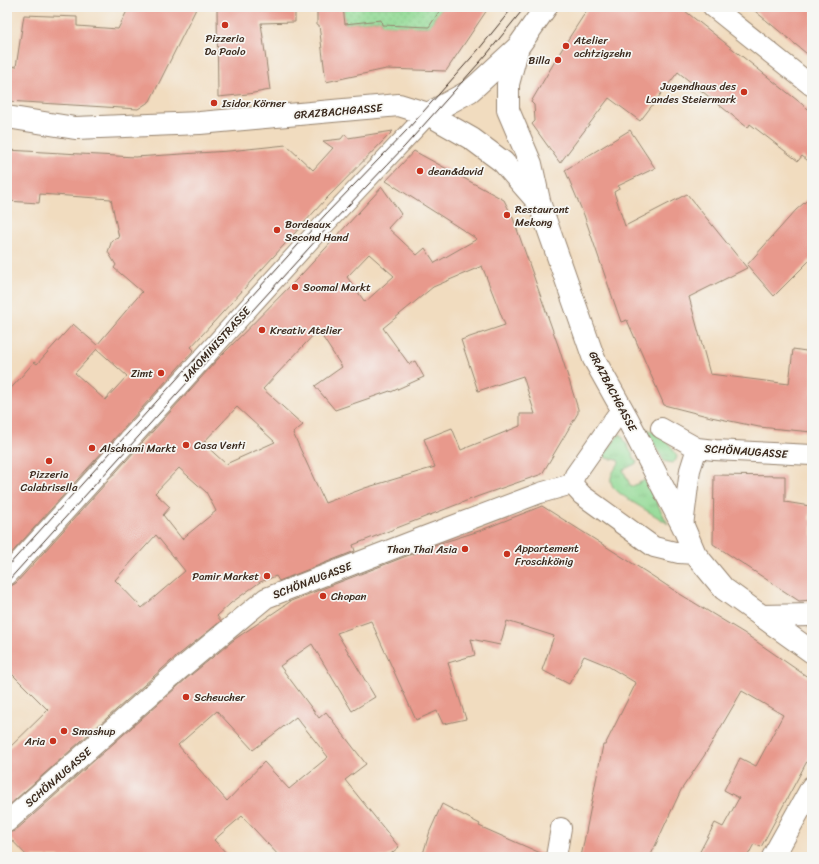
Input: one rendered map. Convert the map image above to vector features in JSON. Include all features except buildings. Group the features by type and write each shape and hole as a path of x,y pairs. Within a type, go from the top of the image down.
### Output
{"main road":[{"path":"428,114 470,91 518,47 546,7"},
{"name":"GRAZBACHGASSE","path":"518,47 508,84 508,110 530,164 540,205 594,359 622,408 683,526 695,554 724,589 812,652"},
{"name":"GRAZBACHGASSE","path":"7,117 75,128 200,123 400,106 428,114 472,139 503,162 540,205"},
{"path":"762,616 812,615"},
{"path":"773,857 812,787"}],"street":[{"path":"713,7 812,86"},
{"name":"JAKOMINISTRASSE","path":"7,575 316,233 428,114"},
{"path":"622,408 575,475 572,484 582,495 654,547 679,553 695,554"},
{"name":"SCHÖNAUGASSE","path":"661,428 697,448 812,455"},
{"path":"683,526 690,470 697,448"},
{"name":"SCHÖNAUGASSE","path":"7,822 179,670 266,598 497,509 540,493 572,484"},
{"path":"556,857 562,828"}],"green space":[{"path":"343,7 442,7 429,27 382,25 381,20 345,24"},
{"path":"645,428 660,436 671,446 677,456 676,460 672,463 664,461"},
{"path":"621,434 637,463 623,470 631,487 645,480 668,524 629,500 612,485 611,476 619,463 618,460 606,458 604,455"}],"tram line":[{"path":"7,567 325,215 407,130 479,49 513,7"},
{"path":"7,582 328,227 405,146 487,54 525,7"}],"place":[{"name":"Pizzeria Da Paolo","path":"225,25"},
{"name":"Atelier achtzigzehn","path":"566,46"},
{"name":"Billa","path":"558,60"},
{"name":"Jugendhaus des Landes Steiermark","path":"744,92"},
{"name":"Isidor Körner","path":"214,103"},
{"name":"dean&david","path":"420,171"},
{"name":"Restaurant Mekong","path":"507,215"},
{"name":"Bordeaux Second Hand","path":"277,230"},
{"name":"Soomal Markt","path":"295,287"},
{"name":"Kreativ Atelier","path":"262,330"},
{"name":"Zimt","path":"161,373"},
{"name":"Casa Venti","path":"186,445"},
{"name":"Alschami Markt","path":"92,448"},
{"name":"Pizzeria Calabrisella","path":"49,461"},
{"name":"Than Thai Asia","path":"465,549"},
{"name":"Appartement Froschkönig","path":"507,554"},
{"name":"Pamir Market","path":"267,576"},
{"name":"Chopan","path":"323,596"},
{"name":"Scheucher","path":"186,697"},
{"name":"Smashup","path":"64,731"},
{"name":"Aria","path":"53,741"}]}
